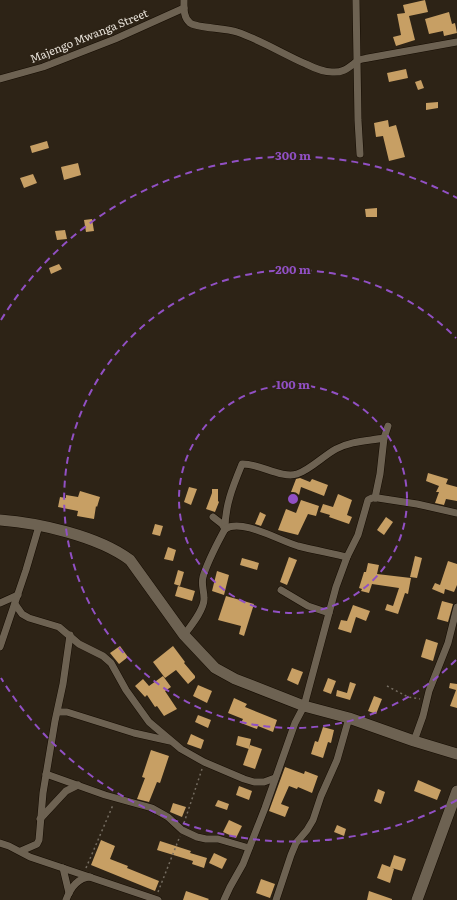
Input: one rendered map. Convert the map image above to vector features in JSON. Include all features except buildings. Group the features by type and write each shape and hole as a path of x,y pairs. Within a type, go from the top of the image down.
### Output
{"street":[{"path":"184,0 186,20 191,24 235,31 254,38 291,58 321,70 332,72 345,70 357,61 383,54 457,42"},
{"path":"356,0 360,154"},
{"name":"Majengo Mwanga Street","path":"0,79 43,67 115,39 184,8"},
{"path":"374,498 380,474 384,438 388,426"},
{"path":"184,636 203,606 205,599 202,588 203,578 207,565 225,529 225,516 230,492 242,464 250,464 282,474 296,475 337,448 355,442 384,438"},
{"path":"224,900 243,864 265,808 295,723 304,706 336,587 347,557 358,535 368,500 374,498 417,504 457,513"},
{"path":"213,518 222,524 225,529"},
{"path":"0,520 39,526 83,537 112,548 125,556 130,560 184,636 215,668 234,679 304,706 349,718 414,741 457,754"},
{"path":"0,647 39,526"},
{"path":"225,529 232,526 245,527 271,535 297,546 347,557"},
{"path":"281,590 308,606 329,613"},
{"path":"0,603 18,595"},
{"path":"15,604 22,614 29,618 59,627 79,644 103,656 111,663 126,690 149,722 172,742 204,762 244,780 264,782 276,778"},
{"path":"414,741 426,699 448,643 457,607"},
{"path":"21,851 37,844 39,836 39,819 70,635"},
{"path":"58,712 67,712 134,733 172,742"},
{"path":"276,900 296,843 307,830 312,820 337,760 349,718"},
{"path":"46,774 116,798 152,808 168,817 182,830 197,837 225,841 249,848"},
{"path":"39,819 66,791 78,785"},
{"path":"418,900 457,791"},
{"path":"0,843 21,851 30,857 153,899"},
{"path":"63,868 68,896"},
{"path":"68,896 76,883 84,877 92,877"}],"path":[{"path":"387,686 408,697 426,699"},
{"path":"153,899 182,830 204,762"},
{"path":"84,875 116,798"}]}
